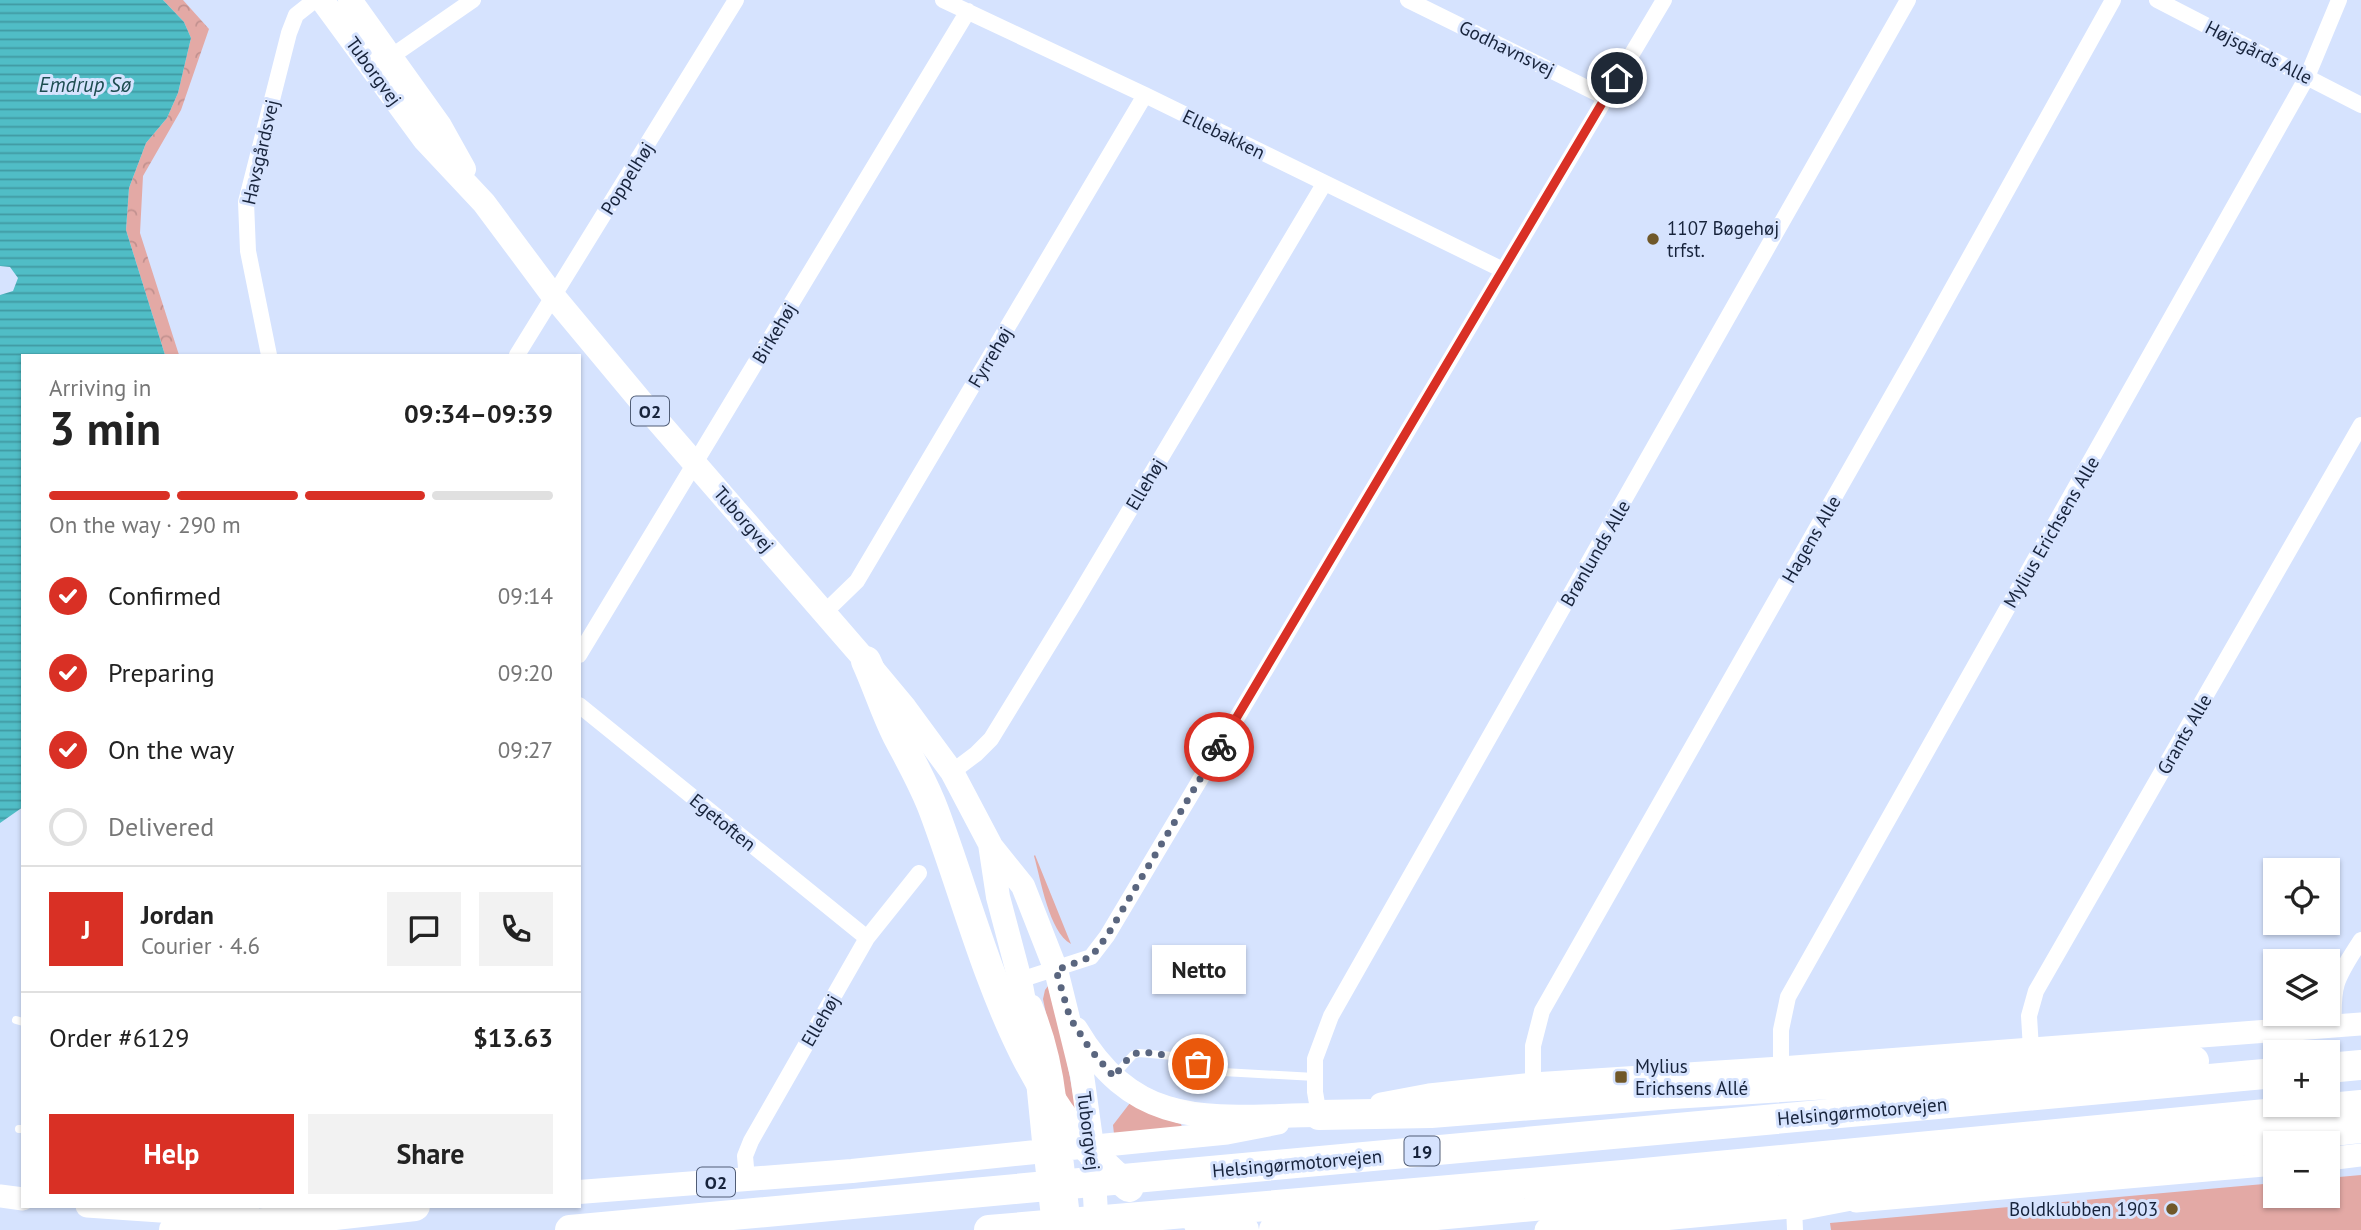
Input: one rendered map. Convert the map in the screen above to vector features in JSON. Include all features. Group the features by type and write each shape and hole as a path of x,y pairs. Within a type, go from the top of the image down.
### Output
{"highway":[{"path":"866,661 896,732 922,781 1000,1000 1048,1095 1079,1138 1115,1176 1136,1192 1162,1208 1209,1225 1244,1230"},
{"path":"2340,1058 2361,1057"},
{"path":"1319,1115 1431,1113 1879,1080 2183,1061 2263,1059"},
{"path":"2340,1067 2361,1065"},
{"name":"Helsingørmotorvejen","path":"570,1230 2263,1074"},
{"name":"Helsingørmotorvejen","path":"989,1230 1637,1174 2361,1105"},
{"path":"2340,1134 2361,1128"},
{"path":"1795,1214 1898,1186 2263,1152"},
{"path":"1274,1230 2263,1152"},
{"path":"174,1230 247,1225 397,1208"}],"main road":[{"name":"Tuborgvej","path":"322,0 424,139 484,203 554,297 644,405 825,612 905,708 952,772 990,844 1023,886 1056,970 1082,1075 1093,1151 1097,1230"},
{"name":"Tuborgvej","path":"350,0 440,126 484,203"},
{"name":"Tuborgvej","path":"990,844 998,897 1020,980 1054,1155"},
{"path":"1070,1018 1090,1049 1121,1068 1138,1095 1156,1105 1192,1115 1319,1115"},
{"name":"O2","path":"581,1192 1054,1155"}],"street":[{"name":"Havsgårdsvej","path":"269,354 248,251 246,202 289,33 296,15 315,0"},
{"path":"391,56 473,0"},
{"name":"Poppelhøj","path":"518,354 736,0"},
{"name":"Ellebakken","path":"943,0 1145,95 1503,270"},
{"name":"Godhavnsvej","path":"1408,0 1434,5 1605,97"},
{"path":"1020,980 1091,957 1107,936 1664,0"},
{"name":"Brønlunds Alle","path":"1319,1115 1315,1059 1331,1016 1908,0"},
{"name":"Hagens Alle","path":"1533,1084 1532,1046 1542,1011 1918,350 2113,0"},
{"name":"Højsgårds Alle","path":"2157,0 2361,105"},
{"name":"Mylius Erichsens Alle","path":"1781,1068 1781,1030 1788,997 2307,77 2339,0"},
{"name":"Birkehøj","path":"581,652 968,11"},
{"name":"Fyrrehøj","path":"825,612 857,581 1145,95"},
{"name":"Ellehøj","path":"952,772 991,739 1324,184"},
{"name":"Grants Alle","path":"2031,1049 2029,1016 2036,991 2361,425"},
{"name":"Egetoften","path":"581,707 867,938"},
{"name":"Ellehøj","path":"747,1179 745,1156 751,1141 867,938 919,873"},
{"path":"2334,1027 2333,994 2336,983 2361,940"},
{"path":"1054,1155 1227,1133 1429,1095 1533,1084 2361,1024"},
{"path":"1054,1155 1070,1230"},
{"path":"1054,1155 1073,1172 1077,1180 1090,1230"},
{"name":"Tuborgvej","path":"1054,1155 1054,1230"},
{"path":"2340,1158 2361,1155"},
{"path":"0,1196 21,1199"},
{"path":"116,1208 245,1213 356,1208"},
{"path":"1546,1230 1795,1214"}],"lane":[{"path":"1121,1068 1133,1055 1139,1053 1173,1056 1223,1072 1315,1077"}],"green space":[{"path":"163,0 183,0 209,29 181,110 143,176 140,233 179,354 165,354 126,230 129,188 146,143 167,118 178,93 191,38 184,22"},
{"path":"1035,855 1071,944 1063,938 1051,917"},
{"path":"1048,986 1065,1051 1076,1110 1063,1112 1043,999"},
{"path":"1130,1103 1156,1116 1181,1124 1182,1127 1114,1134 1113,1125"},
{"name":"Boldklubben 1903","path":"2361,1175 2361,1230 1831,1230 1830,1223 2263,1184 2263,1208 2340,1208 2340,1177"}],"water":[{"name":"Emdrup Sø","path":"0,0 163,0 184,22 191,38 178,93 167,118 146,143 129,188 126,230 165,354 21,354 21,808 0,823 0,295 13,291 18,278 10,267 0,266"}],"way so far":[{"path":"1198,1064 1173,1056 1139,1053 1133,1055 1114,1077 1090,1049 1070,1018 1056,970 1091,957 1107,936 1219,747"}],"place":[{"name":"1107 Bøgehøj trfst.","path":"1653,239"},
{"name":"Netto","path":"1198,1064"},
{"name":"Mylius Erichsens Allé","path":"1621,1077"},
{"name":"Boldklubben 1903","path":"2172,1209"}],"route":[{"path":"1219,747 1617,78"}]}
